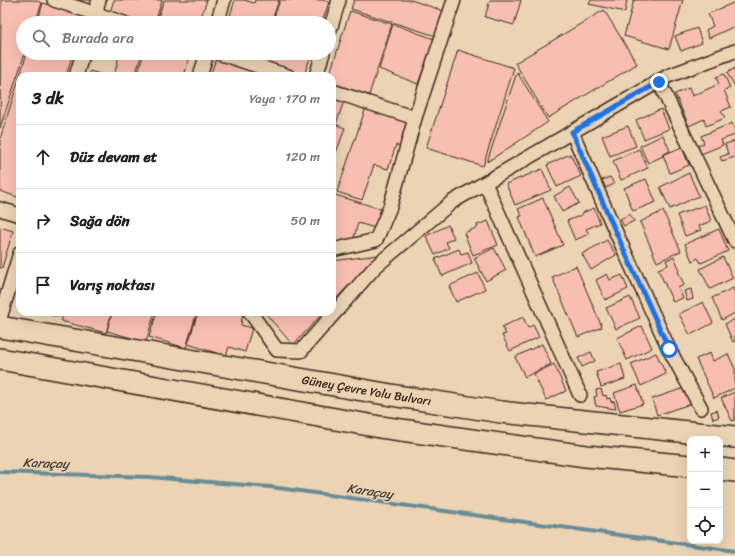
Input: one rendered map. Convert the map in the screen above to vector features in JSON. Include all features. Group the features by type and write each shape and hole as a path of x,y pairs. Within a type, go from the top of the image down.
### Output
{"highway":[{"name":"Güney Çevre Yolu Bulvarı","path":"0,327 486,410 735,437"},
{"path":"0,360 380,427 586,456 687,466"},
{"path":"723,469 735,471"}],"street":[{"path":"54,0 90,16"},
{"path":"95,16 99,0"},
{"path":"219,16 224,0"},
{"path":"334,16 339,0"},
{"path":"336,249 376,240 390,207 415,118 454,0"},
{"path":"336,312 375,268 452,202 668,76 735,51"},
{"path":"77,72 81,60"},
{"path":"201,72 205,60"},
{"path":"239,60 276,72"},
{"path":"317,72 321,60"},
{"path":"659,82 735,241"},
{"path":"336,91 415,118"},
{"path":"572,132 669,349 701,408"},
{"path":"485,183 580,395"},
{"path":"0,209 16,214"},
{"path":"0,318 16,266"},
{"path":"253,316 277,350 301,351 332,316"}],"building":[{"path":"1,0 34,0 42,3 37,16 16,16 16,60 23,60 19,72 16,72 16,80 0,128"},
{"path":"72,0 92,0 90,6"},
{"path":"114,0 162,0 157,16 123,16 110,12"},
{"path":"164,0 207,0 201,16 158,16"},
{"path":"235,0 244,0 254,3 255,0 279,0 273,16 230,16"},
{"path":"280,0 323,0 329,2 324,16 274,16"},
{"path":"354,0 411,0 444,11 436,36 351,9"},
{"path":"490,0 521,0 514,25 485,17"},
{"path":"591,0 627,0 625,12 589,4"},
{"path":"634,0 683,0 669,49 624,36"},
{"path":"735,2 735,26 709,38 706,30 713,26 708,14"},
{"path":"43,3 85,16 39,16"},
{"path":"604,10 637,64 548,118 515,63"},
{"path":"350,11 392,24 369,95 336,84 336,72 330,72 334,60 336,60 336,54"},
{"path":"393,24 434,39 418,84 379,69"},
{"path":"697,28 702,43 681,51 675,36"},
{"path":"458,50 514,68 483,166 426,148"},
{"path":"25,60 71,60 67,72 21,72"},
{"path":"118,60 140,60 136,72 115,72"},
{"path":"142,60 189,60 185,72 138,72"},
{"path":"216,60 219,60 259,72 211,72"},
{"path":"309,60 305,72 295,72 260,61"},
{"path":"735,68 735,86 727,73"},
{"path":"517,72 548,122 487,162"},
{"path":"724,74 730,88 724,90 731,107 721,111 725,118 706,126 704,119 689,126 675,94 689,88 692,96 719,84 716,77"},
{"path":"16,88 16,197 0,191 0,139"},
{"path":"336,99 344,101 336,124"},
{"path":"366,107 409,121 400,147 396,145 388,169 374,165 362,200 337,192"},
{"path":"661,109 669,129 644,139 636,120"},
{"path":"732,123 735,130 735,135 721,140 723,145 701,154 698,146 704,143 701,136"},
{"path":"336,125 345,128 336,153"},
{"path":"628,126 636,146 610,156 602,136"},
{"path":"663,135 670,151 648,163 640,146"},
{"path":"735,141 735,157 722,161 720,157 728,154 725,144"},
{"path":"682,147 689,165 670,173 663,155"},
{"path":"639,149 648,168 621,180 613,161"},
{"path":"570,154 581,176 557,187 547,165"},
{"path":"542,169 551,190 515,205 506,184"},
{"path":"689,173 699,196 670,209 660,187"},
{"path":"610,177 614,184 606,188 602,180"},
{"path":"646,179 656,202 633,211 624,188"},
{"path":"570,187 579,203 562,212 554,196"},
{"path":"336,195 381,209 375,228 358,223 353,241 336,243"},
{"path":"543,198 563,245 535,257 519,217 522,216 518,209"},
{"path":"705,205 711,221 699,226 701,230 685,236 677,215"},
{"path":"594,208 600,223 586,229 589,234 575,240 567,221"},
{"path":"663,211 681,251 657,262 640,222"},
{"path":"630,214 634,221 624,226 620,219"},
{"path":"488,221 498,245 473,255 464,233 478,227 477,225"},
{"path":"448,225 454,238 446,242 449,248 435,255 426,236"},
{"path":"0,227 13,231 2,268 0,268"},
{"path":"719,229 728,251 701,263 698,258 692,261 685,244"},
{"path":"607,240 616,255 591,270 582,254"},
{"path":"494,248 506,270 486,281 474,258"},
{"path":"459,249 461,254 468,252 472,263 442,276 435,259"},
{"path":"378,255 336,299 336,260"},
{"path":"674,257 680,270 678,271 684,285 678,288 683,298 673,302 658,269 668,265 666,260"},
{"path":"723,257 733,278 710,289 700,269"},
{"path":"576,266 602,327 578,337 552,277"},
{"path":"478,273 485,289 456,302 449,286"},
{"path":"607,274 610,280 622,275 628,289 605,300 596,280"},
{"path":"733,288 735,293 735,313 722,320 712,298"},
{"path":"691,289 693,299 687,301 684,291"},
{"path":"630,297 640,318 616,329 606,308"},
{"path":"703,302 713,323 690,335 679,314"},
{"path":"63,316 111,316 106,333 61,321"},
{"path":"111,316 154,316 146,342 107,331"},
{"path":"156,316 196,316 186,348 149,337"},
{"path":"197,316 242,316 241,325 252,328 245,352 229,347 226,356 188,344"},
{"path":"268,316 320,316 293,345"},
{"path":"523,317 528,328 533,325 539,337 510,351 502,335 506,334 502,327"},
{"path":"735,319 735,341 733,342 725,324"},
{"path":"642,326 652,348 627,360 617,338"},
{"path":"542,344 551,364 525,377 515,357"},
{"path":"591,352 595,361 582,367 578,358"},
{"path":"656,353 666,374 641,386 631,364"},
{"path":"710,353 713,361 728,354 735,369 735,388 714,398 696,359"},
{"path":"554,364 566,391 546,400 534,374"},
{"path":"621,364 625,379 601,387 596,372"},
{"path":"637,385 643,404 620,411 614,393"},
{"path":"684,388 690,404 657,415 652,399"},
{"path":"601,389 603,396 606,395 607,399 610,398 611,402 614,401 616,409 596,406 594,397 597,396 596,390"},
{"path":"735,392 735,420 732,421 721,398"},
{"path":"717,410 719,417 713,419 711,412"}],"waterway":[{"name":"Karaçay","path":"0,472 149,477 271,487 735,551"}],"route":[{"path":"659,82 572,132 669,349"}]}
